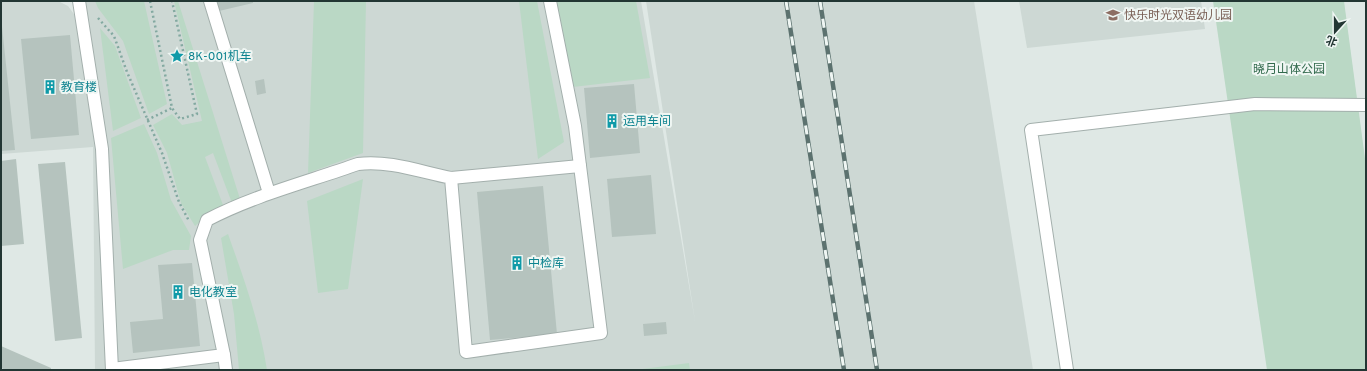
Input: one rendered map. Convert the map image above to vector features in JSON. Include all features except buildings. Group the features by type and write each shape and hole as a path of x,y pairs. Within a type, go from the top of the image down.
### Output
{"lane":[{"path":"79,1 102,149 112,370 224,355"},
{"path":"210,1 269,193"},
{"path":"451,178 466,352 601,333 575,126 550,1"},
{"path":"1067,370 1031,130 1255,104 1366,105"},
{"path":"226,370 200,240 207,220 229,209 269,193 358,164 371,162 405,167 451,178 580,166"}],"path":[{"path":"150,1 172,108 180,119 197,114 172,1"},
{"path":"94,13 114,36 147,120 162,153 179,202 200,240"},
{"path":"147,120 172,108"}],"shaded area":[{"path":"1,1 58,1 68,6 79,21 75,1 641,1 695,321 646,1 974,1 1033,370 95,370 93,147 1,154"},
{"name":"快乐时光双语幼儿园","path":"1019,1 1201,1 1205,29 1027,48"}],"green space":[{"path":"95,1 144,1 167,104 149,114 123,41 98,8"},
{"path":"174,1 178,1 240,199 232,203 213,153 205,157 223,205 195,226 181,203 167,153 153,125 172,114 182,125 202,121"},
{"path":"314,1 366,1 363,153 308,173"},
{"path":"519,1 537,1 564,142 538,159"},
{"path":"552,1 636,1 650,78 573,87"},
{"name":"晓月山体公园","path":"1213,1 1344,1 1366,166 1366,370 1267,370"},
{"path":"100,28 115,46 141,118 113,131"},
{"path":"144,124 157,153 171,200 191,236 189,250 173,250 123,269 111,138"},
{"path":"363,179 348,289 318,293 307,201"},
{"path":"228,234 256,318 267,370 239,370 234,314 221,238"},
{"path":"689,363 690,370 635,370"}],"railway":[{"path":"786,1 844,370"},
{"path":"820,1 877,370"}],"place":[{"name":"快乐时光双语幼儿园","path":"1113,15"},
{"name":"8K-001机车","path":"177,56"},
{"name":"教育楼","path":"50,87"},
{"name":"运用车间","path":"612,121"},
{"name":"中检库","path":"517,263"},
{"name":"电化教室","path":"178,292"}]}
